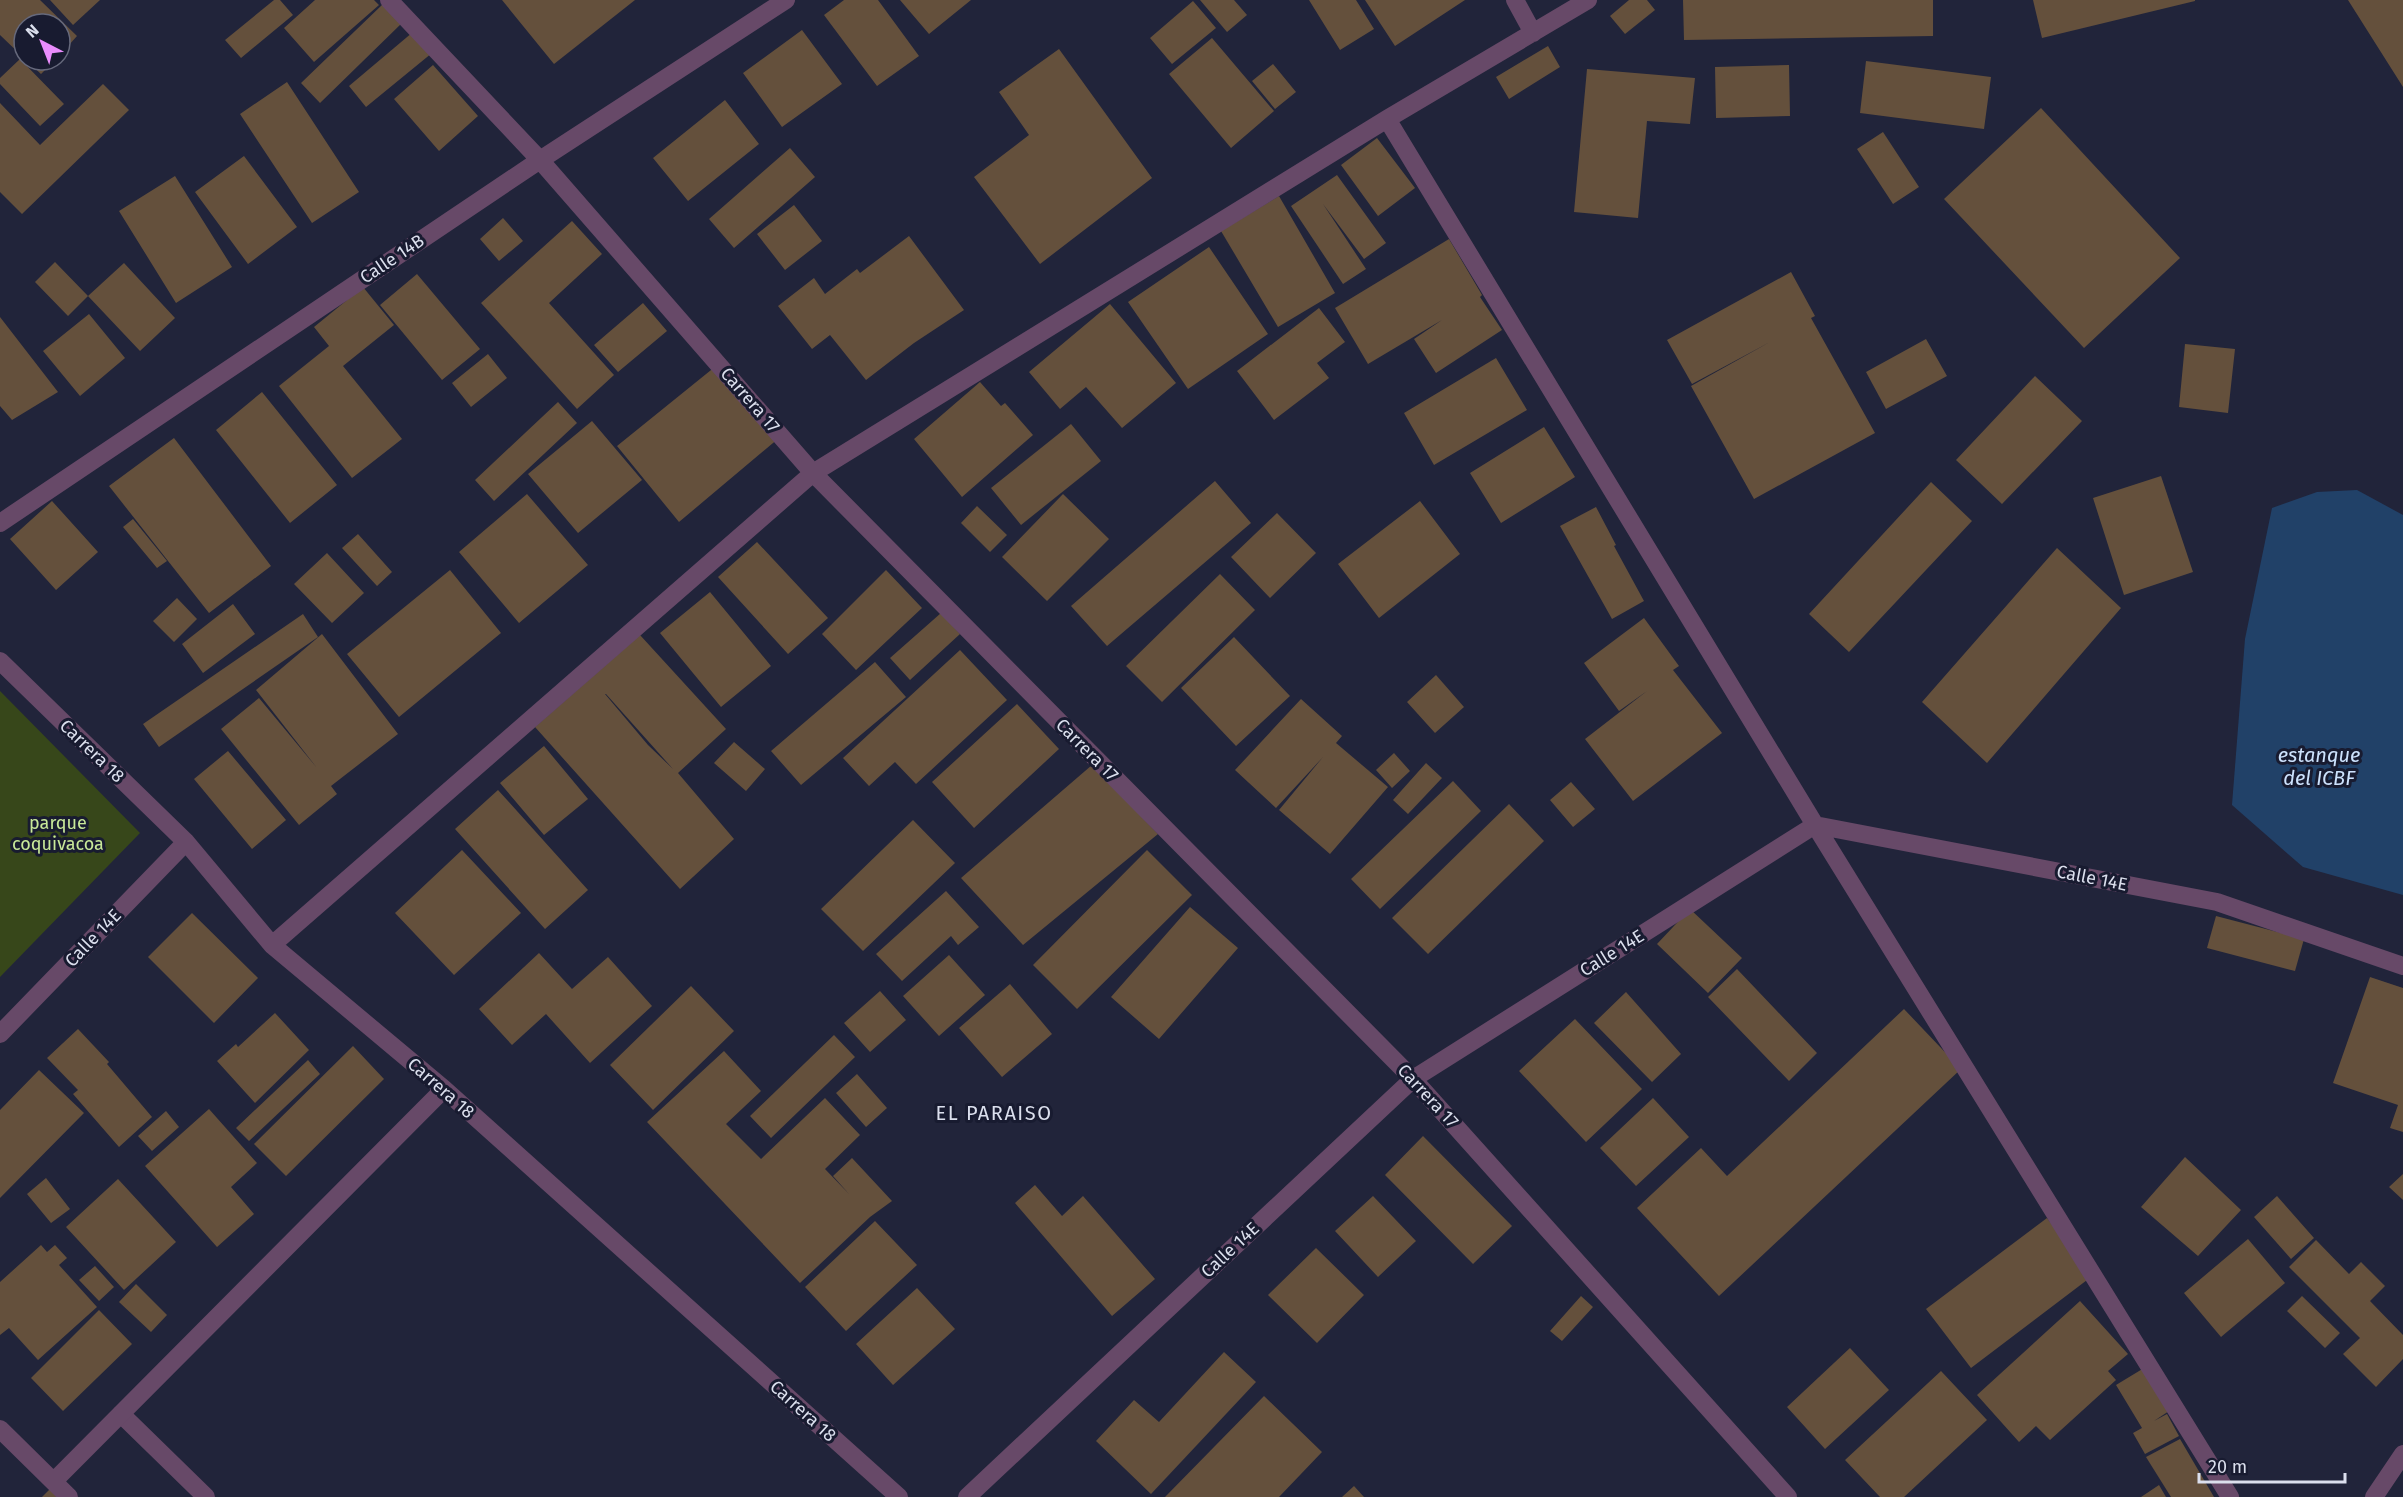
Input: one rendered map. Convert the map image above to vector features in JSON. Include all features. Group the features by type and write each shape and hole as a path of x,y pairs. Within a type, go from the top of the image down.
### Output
{"street":[{"name":"Carrera 17","path":"389,0 540,160 813,473 1413,1078 1788,1497"},
{"name":"Calle 14B","path":"0,522 540,160 786,0"},
{"path":"1515,0 1533,33"},
{"path":"272,945 813,473 1387,119 1588,0"},
{"path":"1387,119 1815,825 2230,1497"},
{"name":"Carrera 18","path":"0,661 186,842 272,945 444,1089 899,1497"},
{"name":"Calle 14E","path":"967,1497 1413,1078 1815,825 2217,902 2403,966"},
{"name":"Calle 14E","path":"0,1034 186,842"},
{"path":"54,1482 444,1089"},
{"path":"121,1414 206,1497"},
{"path":"0,1430 69,1497"},
{"path":"2374,1497 2403,1455"}],"green space":[{"name":"parque coquivacoa","path":"0,691 140,833 0,977"}],"water":[{"name":"estanque del ICBF","path":"2357,490 2403,515 2403,895 2303,867 2232,805 2245,639 2272,508 2317,492"}],"building":[{"path":"0,0 40,0 52,12 12,12 12,46 0,35"},
{"path":"50,0 100,0 73,25 72,12 61,12"},
{"path":"274,0 280,0 293,15 241,58 225,40"},
{"path":"315,0 374,0 379,5 314,62 284,28"},
{"path":"502,0 635,0 554,64"},
{"path":"844,0 878,0 919,56 877,86 824,15"},
{"path":"900,0 971,0 929,34"},
{"path":"1200,0 1234,0 1247,15 1227,32"},
{"path":"1309,0 1356,0 1374,29 1340,50"},
{"path":"1365,0 1465,0 1395,46"},
{"path":"1629,0 1647,0 1655,10 1625,34 1610,16"},
{"path":"1683,0 1933,0 1933,36 1684,40"},
{"path":"2033,0 2195,0 2195,1 2042,38"},
{"path":"2348,0 2403,0 2403,87"},
{"path":"1193,1 1216,28 1172,64 1150,38"},
{"path":"383,4 402,23 320,103 301,83"},
{"path":"802,30 842,84 782,127 743,73"},
{"path":"72,31 77,36 72,42"},
{"path":"413,32 432,53 366,107 349,86"},
{"path":"1212,38 1274,111 1231,148 1169,74"},
{"path":"1548,46 1560,67 1509,99 1496,77"},
{"path":"1059,49 1152,178 1040,264 974,177 1029,135 999,92"},
{"path":"1866,61 1991,77 1984,129 1860,113"},
{"path":"1273,64 1296,92 1275,109 1252,81"},
{"path":"433,65 478,116 439,151 394,99"},
{"path":"1789,65 1790,116 1716,118 1715,67"},
{"path":"12,67 12,72 33,72 64,104 40,126 0,84 0,78"},
{"path":"1587,69 1695,78 1690,124 1647,121 1638,218 1574,212"},
{"path":"287,82 359,192 312,223 240,114"},
{"path":"103,84 129,110 22,214 0,192 0,103 40,145"},
{"path":"725,100 759,144 688,201 653,158"},
{"path":"2041,108 2180,258 2084,348 1944,199"},
{"path":"1883,132 1919,187 1893,204 1857,149"},
{"path":"1377,138 1415,188 1378,216 1341,165"},
{"path":"790,148 815,177 734,248 709,219"},
{"path":"244,156 297,227 248,264 195,192"},
{"path":"1337,175 1386,243 1364,259 1323,204 1366,269 1343,284 1291,206"},
{"path":"175,176 232,267 176,303 119,211"},
{"path":"1279,196 1335,293 1278,327 1221,231"},
{"path":"794,205 822,241 785,270 757,234"},
{"path":"503,218 523,241 499,261 480,239"},
{"path":"572,221 602,254 549,303 614,375 577,409 481,303"},
{"path":"909,236 964,310 914,343 866,380 830,335 812,349 778,306 814,278 825,294 857,269 860,273"},
{"path":"1449,239 1482,295 1480,297 1502,330 1436,373 1414,339 1442,320 1368,364 1335,308"},
{"path":"1209,247 1268,334 1188,389 1128,302"},
{"path":"55,262 88,296 68,316 35,282"},
{"path":"124,263 175,318 140,351 88,296"},
{"path":"1791,272 1815,316 1811,318 1875,433 1754,499 1691,386 1770,342 1692,384 1667,340"},
{"path":"417,274 480,349 442,380 380,305"},
{"path":"363,287 394,325 343,366 402,439 352,478 279,386 329,346 314,327"},
{"path":"643,303 667,331 618,372 594,345"},
{"path":"1110,304 1176,383 1122,428 1086,387 1060,409 1029,372"},
{"path":"1319,308 1345,342 1317,363 1329,378 1274,420 1237,371"},
{"path":"89,314 125,358 80,396 43,351"},
{"path":"0,317 58,392 12,420 0,406"},
{"path":"1926,339 1947,376 1886,409 1866,372"},
{"path":"2185,344 2235,349 2228,413 2179,407"},
{"path":"488,354 507,378 471,407 452,383"},
{"path":"1496,358 1527,410 1434,465 1404,413"},
{"path":"716,366 779,438 679,522 617,446"},
{"path":"2035,376 2082,421 2002,504 1956,460"},
{"path":"980,382 1001,406 1005,403 1033,435 962,497 914,439"},
{"path":"262,392 337,485 290,523 216,430"},
{"path":"558,402 577,423 494,501 475,480"},
{"path":"592,421 642,480 578,533 528,474"},
{"path":"1071,424 1101,461 1021,525 991,488"},
{"path":"1544,427 1575,477 1501,523 1470,473"},
{"path":"174,438 271,566 209,613 109,486"},
{"path":"2161,476 2193,572 2124,595 2093,498"},
{"path":"1215,481 1251,523 1107,646 1071,606"},
{"path":"1931,482 1972,521 1849,652 1809,614"},
{"path":"527,494 588,565 519,623 459,552"},
{"path":"1063,494 1109,539 1047,601 1002,557"},
{"path":"52,501 98,552 56,590 10,539"},
{"path":"1420,501 1460,554 1379,618 1338,564"},
{"path":"977,506 1007,535 990,552 961,523"},
{"path":"1596,507 1644,601 1612,619 1560,526"},
{"path":"1277,513 1316,553 1270,598 1231,557"},
{"path":"133,519 167,561 157,568 123,527"},
{"path":"358,534 392,572 377,586 342,548"},
{"path":"757,542 828,618 788,654 718,577"},
{"path":"2057,548 2121,608 1987,763 1922,702"},
{"path":"327,553 364,593 332,623 294,584"},
{"path":"450,570 501,633 399,717 347,654"},
{"path":"886,570 922,608 856,670 822,634"},
{"path":"1220,574 1255,610 1162,702 1126,666"},
{"path":"710,592 771,666 721,707 660,633"},
{"path":"177,598 197,619 174,642 153,621"},
{"path":"233,604 255,634 203,673 182,644"},
{"path":"941,613 960,634 910,680 890,658"},
{"path":"303,614 318,637 159,747 143,724"},
{"path":"1644,618 1679,666 1673,670 1722,733 1633,801 1585,739 1647,691 1619,711 1584,663"},
{"path":"322,634 398,734 331,786 337,794 299,825 221,729 259,698 317,768 256,690"},
{"path":"640,635 726,729 678,773 734,839 680,889 535,727","holes":["606,694 673,769 648,745"]},
{"path":"1234,637 1290,696 1236,746 1181,688"},
{"path":"960,650 1007,700 916,784 895,762 869,786 843,758"},
{"path":"875,662 906,697 801,785 771,751"},
{"path":"1436,675 1464,707 1435,733 1407,702"},
{"path":"1301,699 1342,736 1336,743 1388,787 1330,854 1279,810 1323,757 1276,808 1235,770"},
{"path":"1017,704 1059,749 974,828 932,782"},
{"path":"734,742 765,769 746,791 714,763"},
{"path":"544,746 588,799 544,835 500,783"},
{"path":"228,751 286,820 252,849 194,779"},
{"path":"1394,753 1410,771 1392,788 1376,770"},
{"path":"1426,763 1442,778 1408,814 1393,800"},
{"path":"1092,765 1158,834 1023,945 961,878"},
{"path":"1453,781 1481,811 1380,909 1351,879"},
{"path":"1571,782 1595,809 1573,827 1550,800"},
{"path":"498,790 588,890 545,929 455,829"},
{"path":"1509,804 1544,841 1428,954 1392,918"},
{"path":"913,820 955,863 863,951 821,909"},
{"path":"462,850 521,913 454,975 395,913"},
{"path":"1147,850 1192,895 1077,1009 1033,965"},
{"path":"946,891 979,927 958,945 951,936 902,981 876,954"},
{"path":"1190,907 1238,948 1159,1039 1111,997"},
{"path":"1690,909 1742,958 1708,993 1657,944"},
{"path":"192,913 258,978 214,1023 148,957"},
{"path":"2216,916 2304,939 2295,971 2207,948"},
{"path":"539,953 572,989 608,957 652,1006 590,1063 546,1014 512,1045 479,1009"},
{"path":"949,955 985,995 939,1036 903,996"},
{"path":"1737,969 1817,1053 1789,1081 1708,997"},
{"path":"2370,977 2403,988 2403,1132 2390,1128 2398,1105 2333,1083"},
{"path":"1010,984 1052,1034 1002,1077 959,1028"},
{"path":"691,986 734,1031 653,1110 610,1065"},
{"path":"880,991 906,1020 870,1052 844,1023"},
{"path":"1626,992 1681,1054 1652,1082 1594,1023"},
{"path":"1904,1009 1961,1069 1719,1296 1637,1208 1701,1148 1727,1176"},
{"path":"275,1013 309,1050 255,1103 217,1061 236,1044 238,1047"},
{"path":"1575,1019 1642,1089 1586,1142 1519,1071"},
{"path":"78,1029 109,1062 107,1064 152,1117 119,1147 73,1094 78,1090 47,1058"},
{"path":"834,1035 855,1057 771,1138 750,1116"},
{"path":"353,1046 384,1079 286,1176 254,1144"},
{"path":"724,1051 761,1091 726,1124 761,1159 825,1098 860,1135 825,1169 849,1194 833,1176 852,1158 892,1201 870,1217 800,1283 647,1122"},
{"path":"308,1060 320,1074 249,1141 236,1128"},
{"path":"39,1070 84,1113 0,1198 0,1110"},
{"path":"857,1074 887,1108 866,1127 836,1093"},
{"path":"1653,1098 1689,1137 1636,1186 1600,1148"},
{"path":"209,1109 257,1163 231,1187 254,1214 217,1247 145,1166"},
{"path":"166,1111 179,1127 152,1151 138,1136"},
{"path":"1423,1136 1512,1226 1473,1264 1385,1175"},
{"path":"2185,1157 2241,1210 2198,1256 2141,1207"},
{"path":"2403,1174 2403,1200 2389,1187"},
{"path":"46,1178 70,1209 51,1223 27,1194"},
{"path":"118,1179 176,1242 124,1290 66,1227"},
{"path":"1035,1185 1062,1216 1083,1196 1155,1279 1112,1316 1015,1203"},
{"path":"1373,1196 1416,1241 1378,1277 1335,1231"},
{"path":"2277,1196 2314,1238 2291,1259 2254,1217"},
{"path":"2047,1218 2091,1277 1971,1368 1926,1309"},
{"path":"875,1221 917,1265 846,1331 805,1287"},
{"path":"2248,1239 2285,1283 2221,1337 2184,1293"},
{"path":"2316,1240 2349,1274 2361,1262 2385,1286 2370,1301 2403,1335 2403,1359 2376,1387 2343,1354 2360,1338 2289,1267"},
{"path":"41,1245 47,1252 55,1245 67,1258 59,1265 97,1307 38,1360 9,1328 0,1335 0,1282"},
{"path":"1316,1248 1364,1295 1317,1343 1268,1295"},
{"path":"95,1266 114,1287 99,1301 79,1280"},
{"path":"136,1284 167,1315 151,1332 119,1302"},
{"path":"917,1288 955,1329 893,1385 856,1344"},
{"path":"1581,1296 1593,1307 1562,1341 1550,1331"},
{"path":"2302,1296 2340,1333 2325,1348 2287,1311"},
{"path":"2080,1301 2128,1354 2108,1371 2116,1380 2050,1440 2036,1426 2019,1442 1977,1395"},
{"path":"99,1310 132,1344 63,1411 31,1378"},
{"path":"1850,1348 1889,1390 1825,1449 1787,1407"},
{"path":"1224,1352 1256,1382 1151,1494 1096,1441 1134,1400 1159,1422"},
{"path":"2144,1368 2169,1411 2154,1421 2167,1414 2179,1436 2145,1454 2133,1433 2142,1428 2116,1385"},
{"path":"1941,1371 1987,1420 1904,1497 1880,1497 1845,1460"},
{"path":"1264,1396 1322,1452 1279,1497 1165,1497"},
{"path":"2180,1439 2214,1497 2171,1497 2146,1457"},
{"path":"2159,1485 2166,1497 2141,1497"},
{"path":"1354,1486 1364,1497 1342,1497"},
{"path":"50,1489 58,1497 42,1497"}],"district":[{"name":"EL PARAISO","path":"994,1113"}]}
